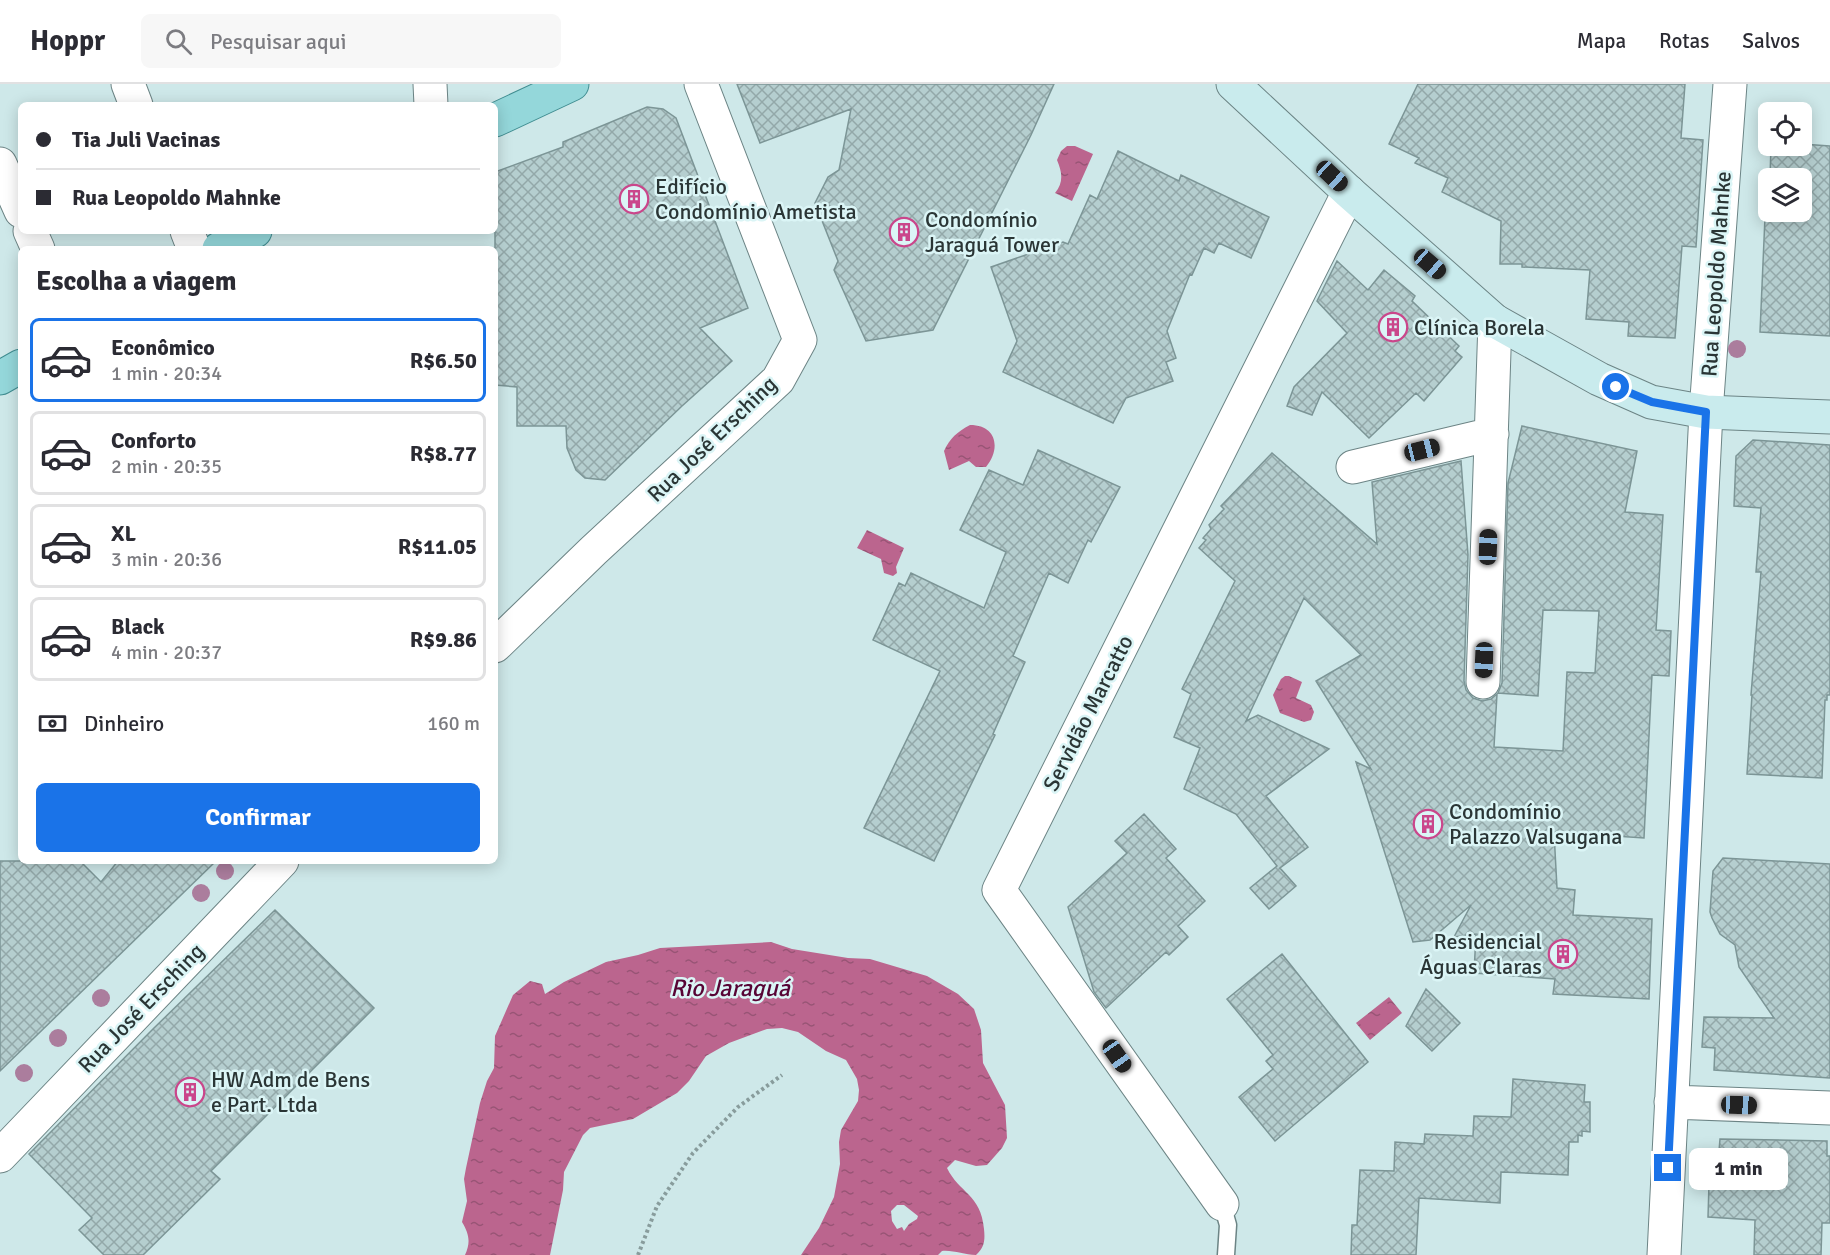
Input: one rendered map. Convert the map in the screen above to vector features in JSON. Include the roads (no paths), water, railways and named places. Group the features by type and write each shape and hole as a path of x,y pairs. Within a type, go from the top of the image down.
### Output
{"main road":[{"path":"498,119 572,84"},
{"path":"225,246 249,234"},
{"path":"0,378 18,368"}],"street":[{"path":"128,84 135,102"},
{"path":"430,84 431,102"},
{"name":"Rua José Ersching","path":"498,643 593,551 778,380 800,340 700,84"},
{"path":"1233,84 1349,192 1495,321 1599,379 1652,402 1706,412 1830,417"},
{"name":"Rua Leopoldo Mahnke","path":"1664,1255 1706,412 1730,84"},
{"path":"0,164 18,204"},
{"name":"Servidão Marcatto","path":"1222,1204 999,890 1349,192"},
{"path":"1483,682 1495,321"},
{"path":"1353,467 1492,434"},
{"name":"Rua José Ersching","path":"0,1156 279,864"},
{"path":"1671,1102 1830,1108"}],"lane":[{"path":"1222,1204 1228,1225 1226,1255"}],"water":[{"path":"1067,146 1075,146 1093,154 1072,201 1055,193 1060,185 1061,177 1057,160 1061,151"},
{"path":"970,425 986,429 994,439 994,453 991,460 986,467 976,467 969,461 949,470 944,451 954,436"},
{"path":"867,530 904,548 896,567 897,573 893,576 884,573 881,559 857,548"},
{"path":"1285,676 1302,682 1296,698 1311,705 1314,712 1311,720 1304,722 1280,713 1273,695"},
{"name":"Rio Jaraguá","path":"771,942 792,949 848,958 870,959 927,976 958,994 974,1009 981,1030 983,1063 1005,1105 1007,1138 1002,1148 987,1165 976,1166 955,1160 947,1168 979,1208 984,1236 983,1246 979,1252 976,1255 942,1251 938,1255 801,1255 819,1228 834,1197 840,1164 841,1130 858,1101 859,1090 857,1079 846,1060 826,1051 798,1032 782,1028 767,1029 729,1043 706,1056 689,1081 677,1093 633,1119 590,1128 583,1135 564,1172 563,1190 550,1255 465,1255 469,1242 462,1222 467,1201 464,1179 466,1168 480,1103 494,1068 495,1036 513,995 530,981 542,984 545,994 564,982 606,962 660,948","holes":["897,1205 904,1205 918,1216 904,1231 902,1227 897,1229 892,1221 891,1211"]},
{"path":"1389,997 1402,1013 1370,1040 1356,1023"}],"place":[{"name":"Edifício Condomínio Ametista","path":"634,199"},
{"name":"Condomínio Jaraguá Tower","path":"904,232"},
{"name":"Clínica Borela","path":"1393,327"},
{"name":"Condomínio Palazzo Valsugana","path":"1428,824"},
{"name":"Residencial Águas Claras","path":"1563,954"},
{"name":"HW Adm de Bens e Part. Ltda","path":"190,1092"}]}
